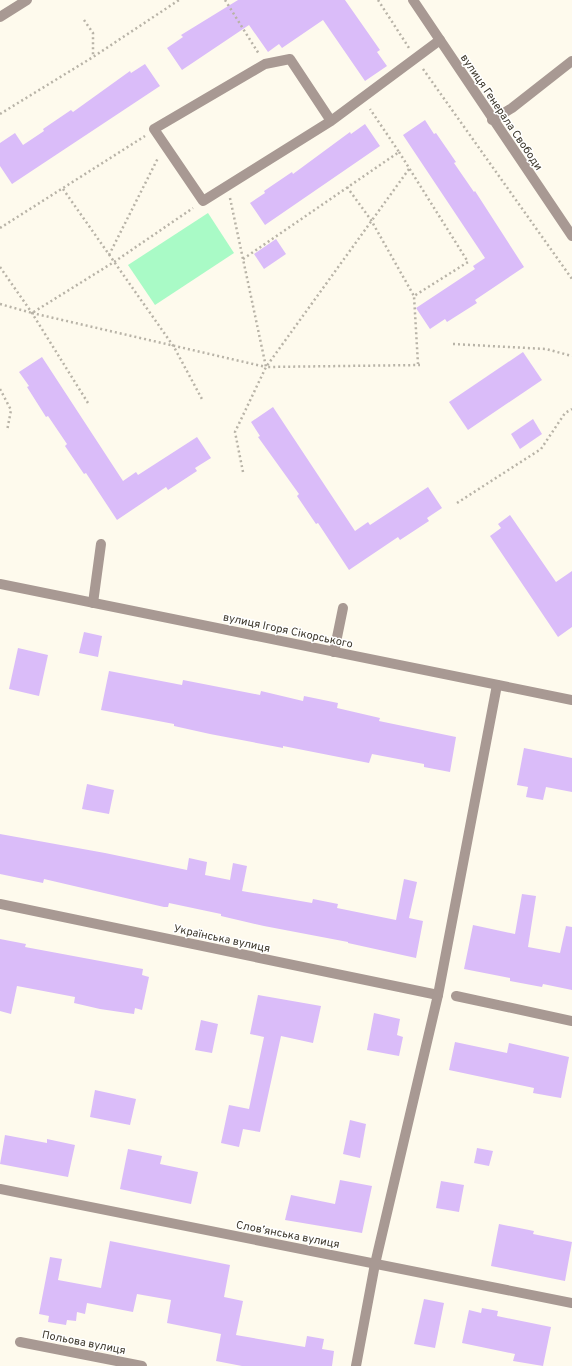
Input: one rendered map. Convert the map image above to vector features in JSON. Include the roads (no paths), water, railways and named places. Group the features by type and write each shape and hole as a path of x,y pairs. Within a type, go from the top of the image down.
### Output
{"street":[{"path":"0,17 27,0"},
{"name":"вулиця Генерала Свободи","path":"413,0 492,120 572,236"},
{"path":"331,121 290,59 265,64 154,130 204,201 331,121 440,40"},
{"path":"492,120 512,108 572,61"},
{"path":"93,603 101,544"},
{"name":"вулиця Ігоря Сікорського","path":"0,584 572,700"},
{"path":"334,652 343,608"},
{"path":"356,1366 375,1264 438,995 497,685"},
{"name":"Українська вулиця","path":"0,904 438,995"},
{"path":"456,996 572,1021"},
{"name":"Словʼянська вулиця","path":"0,1189 572,1303"},
{"name":"Польова вулиця","path":"20,1342 142,1366"}]}
